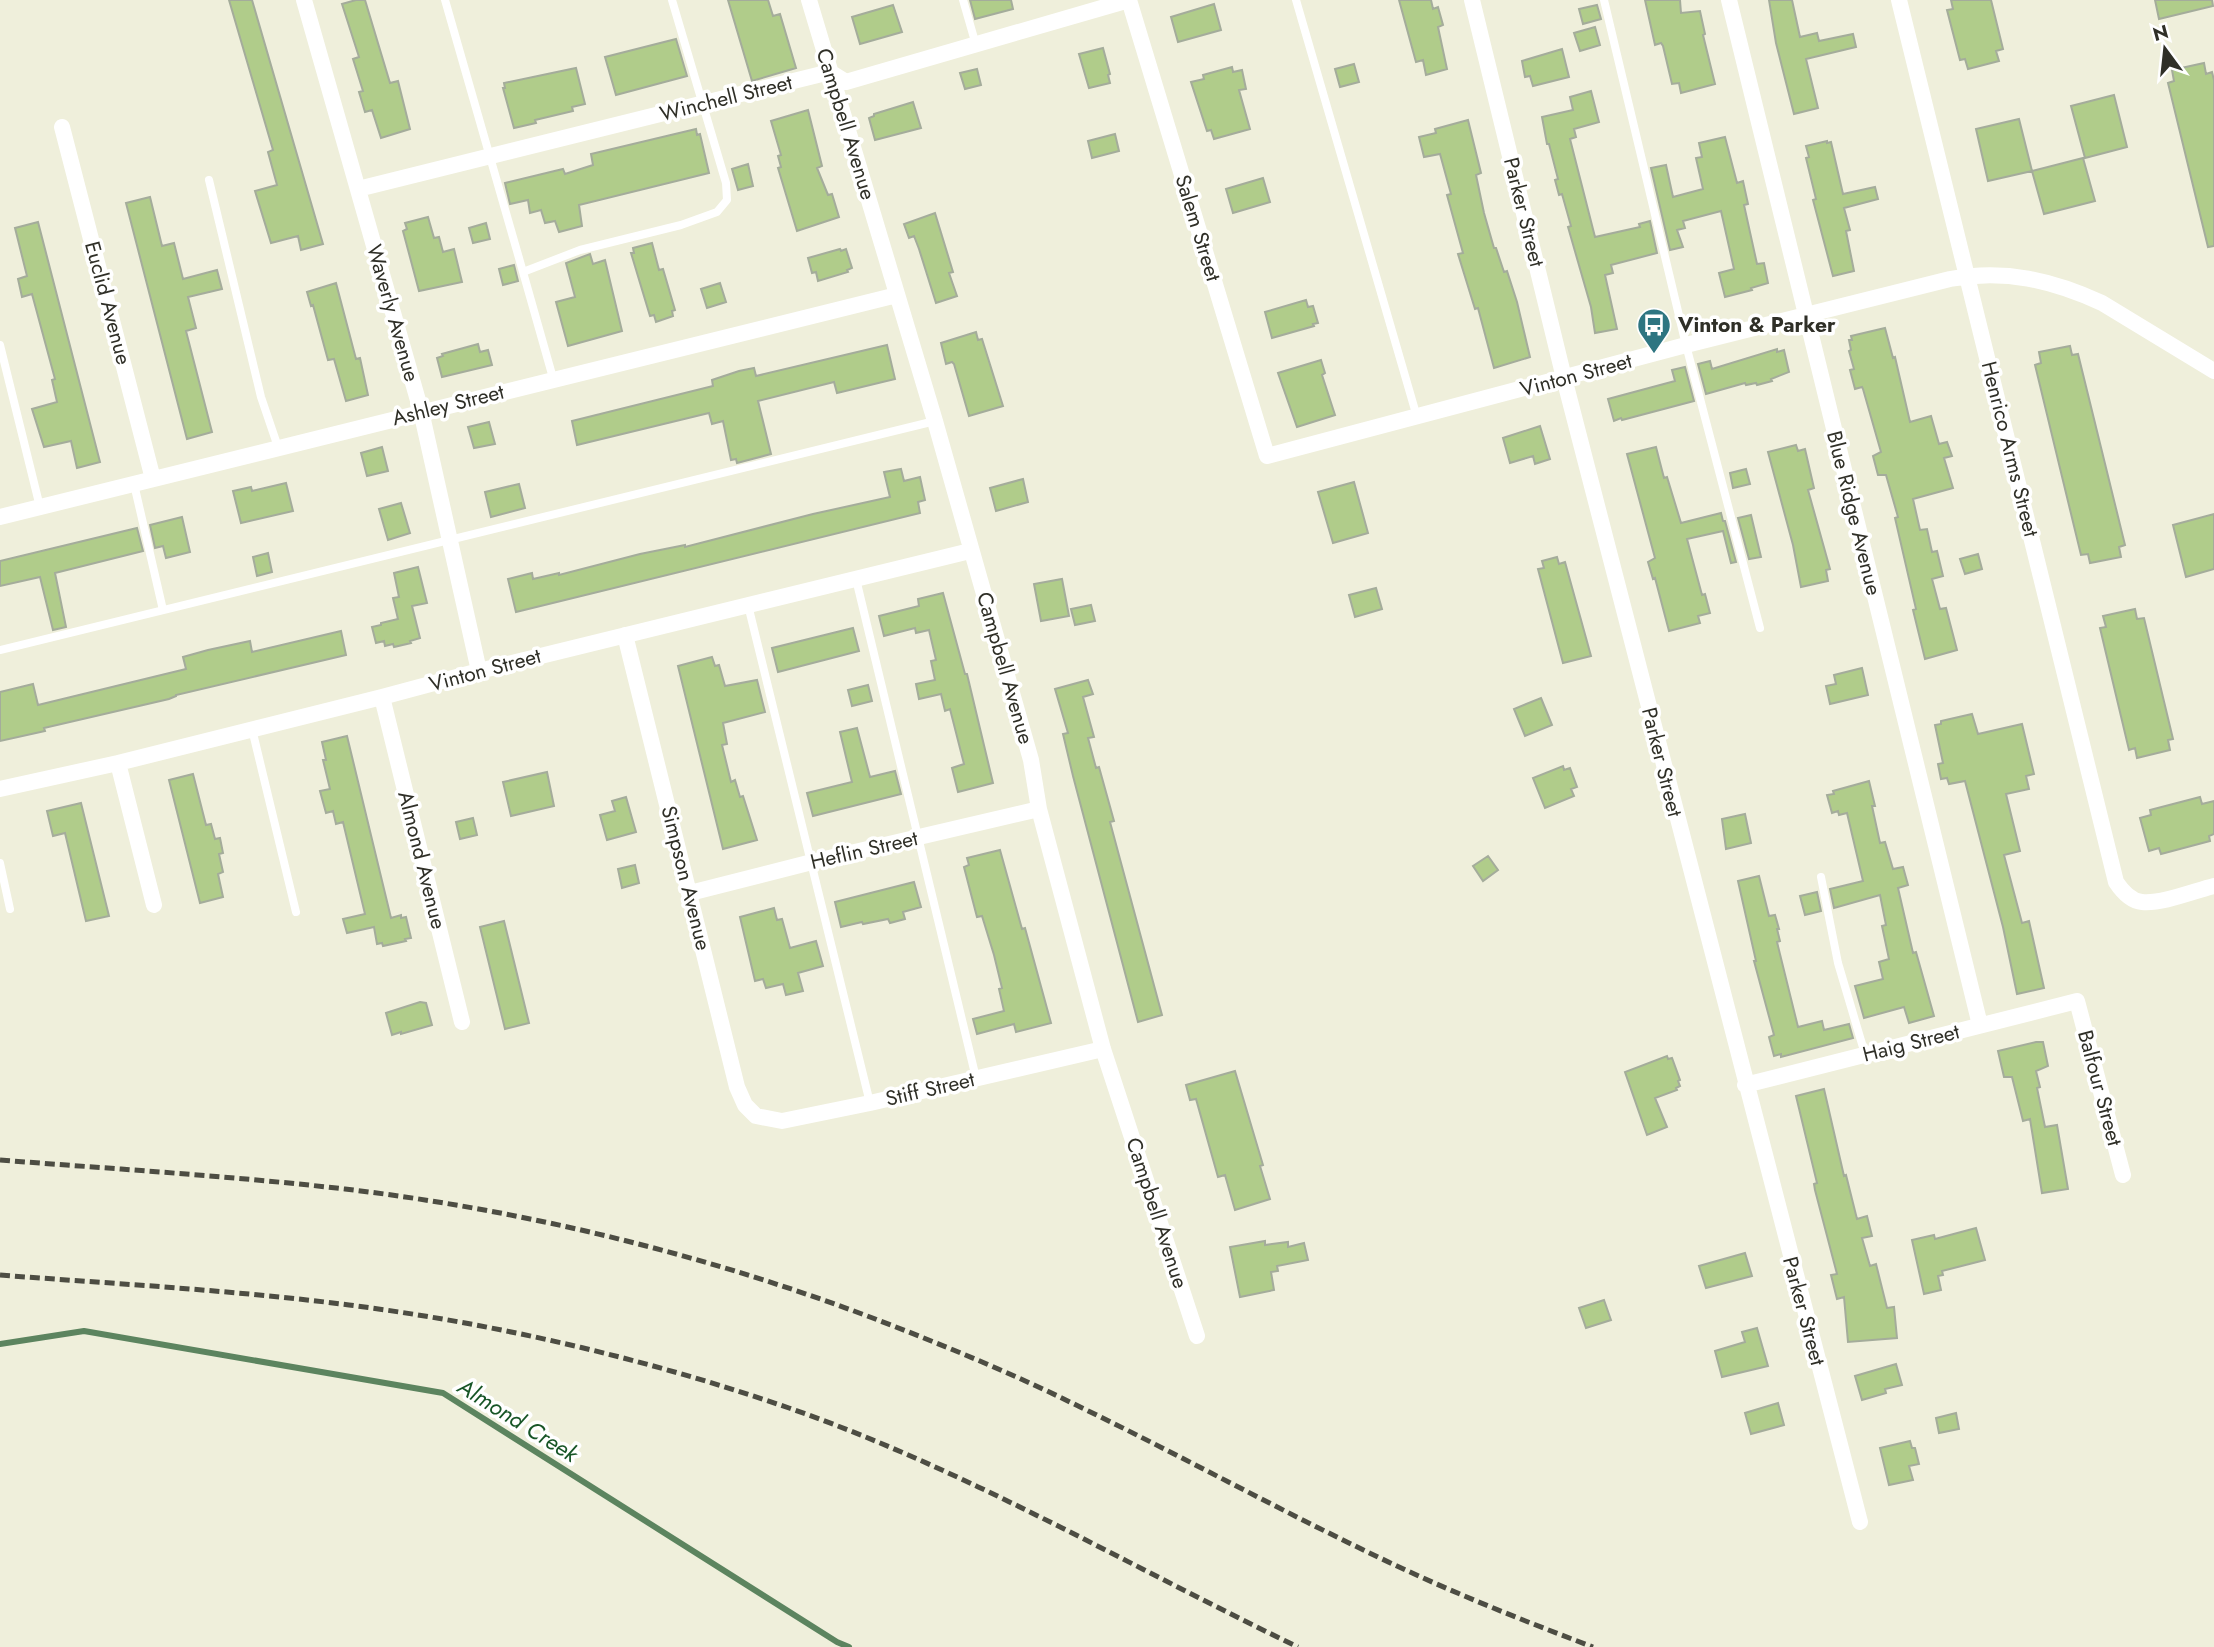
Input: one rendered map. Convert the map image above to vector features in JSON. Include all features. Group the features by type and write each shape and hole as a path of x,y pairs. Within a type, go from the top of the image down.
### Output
{"street":[{"name":"Waverly Avenue","path":"304,0 421,411 480,671"},
{"name":"Campbell Avenue","path":"809,0 1031,760 1039,809 1103,1049 1197,1336"},
{"name":"Winchell Street","path":"358,189 830,72 846,82 1129,0"},
{"name":"Salem Street","path":"1129,0 1267,456"},
{"name":"Parker Street","path":"1472,0 1564,378 1860,1522"},
{"name":"Blue Ridge Avenue","path":"1729,0 1980,1025"},
{"name":"Henrico Arms Street","path":"1899,0 2116,882 2127,895 2142,902 2214,886"},
{"name":"Euclid Avenue","path":"62,127 153,479"},
{"name":"Vinton Street","path":"1267,456 1686,345 1982,274 2029,278 2056,284 2085,295 2214,371"},
{"name":"Ashley Street","path":"0,517 897,295"},
{"name":"Vinton Street","path":"0,789 118,763 970,551"},
{"name":"Simpson Avenue","path":"625,635 737,1087 745,1105 756,1116"},
{"name":"Almond Avenue","path":"382,697 463,1022"},
{"path":"118,763 154,905"},
{"name":"Heflin Street","path":"690,893 1039,809"},
{"name":"Haig Street","path":"1745,1085 2077,1001"},
{"name":"Balfour Street","path":"2077,1001 2123,1175"},
{"name":"Stiff Street","path":"756,1116 782,1121 1103,1049"}],"lane":[{"path":"445,0 553,378"},
{"path":"523,272 580,250 681,225 717,212 727,200 726,183 672,0"},
{"path":"963,0 976,46"},
{"path":"1296,0 1417,417"},
{"path":"1604,0 1686,345 1760,628"},
{"path":"209,180 261,397 278,447"},
{"path":"0,345 40,507"},
{"path":"0,650 934,421"},
{"path":"134,484 163,610"},
{"path":"856,579 976,1078"},
{"path":"748,605 870,1103"},
{"path":"252,729 296,912"},
{"path":"0,863 10,909"},
{"path":"1821,877 1838,963 1865,1054"}],"building":[{"path":"229,0 252,0 323,244 301,250 298,236 271,243 255,191 277,185 268,152 273,150"},
{"path":"365,0 390,83 398,81 410,129 381,138 372,110 365,112 359,92 363,91 353,59 359,57 342,4"},
{"path":"728,0 768,0 773,16 780,14 796,68 752,81"},
{"path":"970,0 1011,0 1013,9 975,19"},
{"path":"1399,0 1431,0 1433,9 1438,7 1443,25 1438,27 1447,69 1426,75 1423,60 1416,62"},
{"path":"1645,0 1680,0 1681,13 1700,11 1715,84 1681,93 1679,83 1672,84 1663,46 1661,43 1655,45"},
{"path":"1769,0 1792,0 1800,37 1817,33 1819,41 1853,34 1856,47 1806,59 1818,108 1794,114 1776,43"},
{"path":"1951,0 1991,0 2003,49 1996,51 1999,61 1968,69 1965,59 1960,60 1947,10 1953,9"},
{"path":"2155,0 2212,0 2213,6 2159,19"},
{"path":"1214,4 1221,30 1178,42 1171,17"},
{"path":"893,5 902,32 860,44 852,17"},
{"path":"1597,5 1601,19 1583,24 1579,9"},
{"path":"1595,27 1600,45 1580,51 1574,33"},
{"path":"676,39 687,76 616,95 605,57"},
{"path":"1103,48 1110,83 1089,88 1079,54"},
{"path":"1562,49 1569,77 1533,86 1530,76 1525,77 1522,61"},
{"path":"2204,63 2206,74 2212,72 2214,80 2214,246 2208,247 2168,83 2174,81 2172,70"},
{"path":"1354,64 1359,82 1340,87 1335,69"},
{"path":"1232,67 1233,72 1242,70 1246,89 1239,90 1250,129 1214,139 1211,130 1207,131 1191,82 1204,79 1203,75"},
{"path":"576,68 585,104 572,107 573,111 514,128 504,83"},
{"path":"977,69 981,85 965,89 960,73"},
{"path":"1591,91 1599,122 1574,129 1576,137 1570,139 1595,237 1640,227 1639,224 1650,221 1657,253 1611,265 1613,273 1605,275 1617,329 1595,333 1591,307 1568,227 1571,226 1555,180 1558,179 1542,117 1573,110 1570,97"},
{"path":"2114,95 2127,147 2085,158 2071,106"},
{"path":"913,102 921,128 875,140 869,118"},
{"path":"808,110 822,166 817,168 828,195 832,194 839,217 797,231 778,168 781,167 778,156 781,155 771,121"},
{"path":"2019,119 2032,171 1988,181 1976,129"},
{"path":"1468,120 1481,173 1476,175 1484,213 1494,248 1504,272 1507,271 1517,302 1530,357 1494,368 1478,308 1475,309 1458,254 1463,253 1447,195 1451,194 1440,154 1424,157 1419,137 1436,133 1435,129"},
{"path":"696,129 697,135 700,134 709,173 579,205 582,226 559,232 555,221 545,223 541,210 530,213 528,200 510,204 505,183 563,169 565,174 593,165 591,154"},
{"path":"1115,134 1119,151 1092,158 1088,141"},
{"path":"1725,137 1737,183 1743,181 1748,204 1744,205 1757,264 1764,263 1768,283 1725,297 1719,273 1734,269 1721,211 1683,221 1685,228 1677,230 1683,247 1670,250 1651,168 1666,165 1673,197 1703,189 1696,158 1702,157 1699,143"},
{"path":"1831,142 1843,194 1875,187 1878,199 1844,208 1850,230 1846,231 1854,271 1833,276 1813,200 1816,199 1806,158 1809,157 1806,146"},
{"path":"2083,158 2095,201 2044,214 2032,171"},
{"path":"748,164 753,186 738,190 732,169"},
{"path":"1263,178 1270,202 1233,213 1226,189"},
{"path":"150,197 162,246 174,243 183,279 217,270 222,289 188,297 196,328 186,331 212,432 187,439 126,203"},
{"path":"935,213 953,272 949,273 957,296 936,303 914,236 909,238 904,224"},
{"path":"428,217 434,238 439,237 443,252 454,249 462,282 419,291 403,231 407,229 405,223"},
{"path":"38,222 100,462 77,468 71,441 44,447 32,409 57,402 52,380 55,379 32,294 22,297 18,279 27,276 15,228"},
{"path":"486,223 490,239 473,243 469,228"},
{"path":"652,243 659,270 663,269 675,310 672,311 673,316 656,322 654,315 650,316 631,253 634,253 633,248"},
{"path":"846,249 852,268 847,270 848,272 818,281 816,272 812,273 808,258"},
{"path":"590,254 593,264 605,260 622,331 568,346 556,302 575,297 566,263"},
{"path":"514,265 518,281 503,285 499,269"},
{"path":"336,283 356,359 360,358 368,395 346,401 334,359 328,360 307,292"},
{"path":"720,283 726,302 707,308 701,289"},
{"path":"1306,300 1308,307 1313,306 1318,323 1272,338 1265,312"},
{"path":"1885,328 1893,358 1895,357 1910,422 1931,416 1939,444 1947,442 1952,456 1944,458 1953,488 1913,499 1920,530 1927,529 1932,552 1937,551 1943,576 1932,579 1940,609 1946,608 1957,650 1925,659 1895,518 1898,517 1886,475 1878,475 1873,456 1881,452 1863,389 1855,389 1850,370 1854,369 1849,351 1851,336"},
{"path":"976,332 978,340 982,339 1003,406 969,416 954,364 946,364 941,343"},
{"path":"478,344 480,352 488,350 492,365 442,377 437,358 443,356 442,354"},
{"path":"887,345 895,379 837,393 834,382 758,401 771,454 737,463 736,459 731,460 723,421 712,424 709,413 577,445 572,421 713,386 712,380 739,371 754,368 756,376"},
{"path":"2070,346 2072,355 2078,354 2125,545 2119,547 2121,557 2090,563 2088,554 2081,555 2035,365 2041,363 2039,352"},
{"path":"1777,349 1777,352 1784,350 1789,372 1757,385 1745,383 1706,394 1698,364 1710,361 1712,369"},
{"path":"1321,360 1325,373 1322,375 1335,415 1297,427 1278,373"},
{"path":"1685,367 1694,401 1614,421 1608,399 1675,381 1672,370"},
{"path":"489,422 495,444 474,448 468,427"},
{"path":"1540,426 1550,459 1535,464 1533,456 1510,463 1503,438"},
{"path":"1796,445 1798,451 1805,449 1814,488 1808,490 1830,569 1826,570 1828,581 1801,587 1793,545 1768,452"},
{"path":"382,447 388,471 367,476 361,453"},
{"path":"1656,447 1681,523 1721,513 1736,562 1731,563 1723,531 1687,539 1702,595 1705,594 1710,613 1698,616 1700,623 1669,631 1648,562 1655,558 1627,454"},
{"path":"901,469 904,481 920,477 925,500 918,502 920,513 516,612 508,579 532,573 533,579 559,575 890,497 884,472"},
{"path":"1746,469 1750,484 1733,488 1730,473"},
{"path":"1023,479 1028,502 996,511 990,488"},
{"path":"1354,482 1368,533 1333,543 1318,492"},
{"path":"286,483 293,511 241,523 233,491 251,487 252,491"},
{"path":"519,484 525,508 491,517 485,492"},
{"path":"401,503 410,533 388,540 379,509"},
{"path":"2214,514 2214,569 2186,577 2173,525"},
{"path":"1751,515 1761,557 1749,559 1738,518"},
{"path":"182,517 190,552 166,558 163,546 155,548 150,525"},
{"path":"137,528 143,551 55,573 66,627 53,630 40,577 0,586 0,561"},
{"path":"268,553 272,572 257,576 253,557"},
{"path":"1978,554 1982,569 1965,574 1960,559"},
{"path":"1557,557 1559,564 1565,562 1591,656 1563,663 1538,569 1544,568 1542,561"},
{"path":"418,567 427,603 412,606 420,638 394,647 393,644 385,646 384,641 376,643 372,627 398,619 393,598 399,597 394,573"},
{"path":"1062,579 1069,616 1041,621 1034,584"},
{"path":"1376,588 1382,609 1355,617 1349,595"},
{"path":"943,593 967,674 993,783 958,792 952,768 964,764 950,709 945,711 941,694 919,699 916,684 935,680 931,661 936,660 929,630 916,633 915,628 884,636 879,616 919,606 918,599"},
{"path":"1091,605 1095,621 1075,625 1071,609"},
{"path":"2135,609 2137,619 2144,618 2173,739 2168,740 2170,750 2137,758 2135,748 2129,750 2100,628 2106,627 2103,616"},
{"path":"853,628 859,651 778,672 772,648"},
{"path":"341,631 346,655 176,695 0,741 0,692 33,684 38,705 186,669 183,657 208,650 250,641 252,652"},
{"path":"712,657 715,666 719,665 725,686 757,680 765,712 723,723 727,744 722,745 731,782 735,780 740,797 743,796 757,840 723,849 678,666"},
{"path":"1862,668 1868,695 1830,704 1826,686 1836,684 1834,675"},
{"path":"1088,680 1093,694 1083,697 1094,737 1088,738 1114,821 1110,822 1162,1015 1138,1022 1073,776 1063,734 1068,733 1055,689"},
{"path":"868,685 872,701 852,706 848,690"},
{"path":"1541,698 1552,725 1525,736 1514,709"},
{"path":"1972,714 1978,734 2022,724 2034,774 2026,776 2029,789 2006,794 2020,851 2004,855 2022,923 2029,921 2044,988 2017,994 2003,927 1965,781 1949,784 1947,778 1941,779 1938,764 1943,763 1935,725 1941,724 1941,721"},
{"path":"857,728 870,777 895,771 901,794 813,816 807,793 852,782 840,732"},
{"path":"347,736 391,918 401,915 401,918 406,917 411,938 405,939 406,941 383,946 382,943 377,944 374,927 347,933 343,919 365,914 343,822 336,824 333,811 326,813 320,791 330,789 322,742"},
{"path":"1563,766 1564,770 1570,768 1577,787 1571,789 1574,796 1545,808 1533,778"},
{"path":"547,772 554,806 511,816 503,782"},
{"path":"193,774 206,825 211,824 215,839 220,838 223,853 219,854 223,872 218,874 223,897 200,903 169,780"},
{"path":"1869,781 1880,843 1885,842 1893,869 1903,867 1908,885 1898,888 1913,953 1916,952 1934,1016 1909,1023 1904,1007 1864,1018 1855,986 1883,979 1879,962 1889,959 1882,926 1886,925 1880,895 1834,908 1830,889 1863,881 1847,813 1832,813 1827,795"},
{"path":"626,797 636,832 607,840 600,815 615,811 612,801"},
{"path":"2200,797 2202,804 2214,801 2214,834 2209,836 2210,841 2161,854 2159,848 2149,851 2140,818 2151,815 2150,810"},
{"path":"81,803 109,916 86,921 65,833 53,836 47,811"},
{"path":"1745,814 1751,843 1726,849 1722,819"},
{"path":"473,818 477,835 460,839 456,822"},
{"path":"1000,850 1051,1023 1016,1032 1014,1024 977,1034 973,1019 1004,1011 994,955 982,916 977,917 964,867 969,865 967,858"},
{"path":"1488,856 1498,870 1483,881 1473,866"},
{"path":"635,865 639,883 622,888 618,869"},
{"path":"1759,876 1769,916 1775,915 1779,929 1780,941 1777,942 1798,1027 1822,1021 1824,1030 1849,1024 1853,1038 1781,1057 1781,1054 1774,1056 1769,1037 1774,1035 1754,961 1738,881"},
{"path":"914,882 921,907 903,912 905,919 890,923 888,919 863,924 862,922 841,927 835,902"},
{"path":"1817,892 1821,911 1805,915 1800,896"},
{"path":"774,908 777,920 782,919 790,948 816,941 823,966 798,973 803,991 786,995 783,984 766,988 763,979 755,981 740,917"},
{"path":"504,921 529,1023 505,1029 480,927"},
{"path":"420,1002 426,1003 432,1025 392,1035 386,1013"},
{"path":"2043,1042 2048,1066 2036,1071 2045,1127 2057,1125 2068,1189 2042,1193 2030,1119 2023,1121 2012,1077 2004,1077 1998,1051"},
{"path":"1667,1056 1668,1059 1672,1058 1680,1086 1677,1090 1655,1098 1667,1127 1647,1135 1625,1072"},
{"path":"1235,1071 1263,1165 1260,1166 1270,1199 1235,1210 1225,1175 1218,1177 1196,1099 1190,1100 1186,1085"},
{"path":"1824,1089 1857,1219 1867,1216 1872,1236 1862,1238 1870,1266 1876,1264 1887,1308 1894,1307 1897,1338 1848,1342 1844,1297 1837,1299 1831,1275 1837,1274 1815,1190 1814,1184 1817,1183 1796,1096"},
{"path":"1976,1228 1985,1260 1942,1271 1943,1275 1938,1276 1941,1290 1924,1294 1912,1240 1934,1235 1935,1239"},
{"path":"1265,1241 1265,1245 1288,1242 1288,1247 1304,1243 1308,1260 1277,1266 1278,1271 1271,1272 1274,1290 1240,1297 1230,1247"},
{"path":"1745,1253 1752,1276 1706,1288 1699,1266"},
{"path":"1604,1300 1611,1320 1586,1328 1579,1308"},
{"path":"1757,1328 1768,1366 1722,1377 1715,1351 1745,1342 1742,1332"},
{"path":"1896,1364 1902,1385 1885,1389 1886,1393 1862,1400 1855,1376"},
{"path":"1778,1403 1784,1425 1751,1434 1745,1413"},
{"path":"1956,1413 1959,1429 1939,1433 1936,1418"},
{"path":"1910,1441 1912,1448 1915,1448 1919,1464 1909,1466 1913,1480 1889,1485 1880,1448"}],"waterway":[{"name":"Almond Creek","path":"0,1344 84,1331 443,1393 837,1642 849,1647"}],"railway":[{"path":"0,1160 259,1180 412,1198 612,1237 743,1273 947,1347 1113,1423 1397,1566 1593,1647"},
{"path":"0,1275 262,1295 405,1313 572,1345 681,1374 789,1408 920,1460 1047,1520 1298,1647"}],"place":[{"name":"Vinton & Parker","path":"1654,355"}]}
